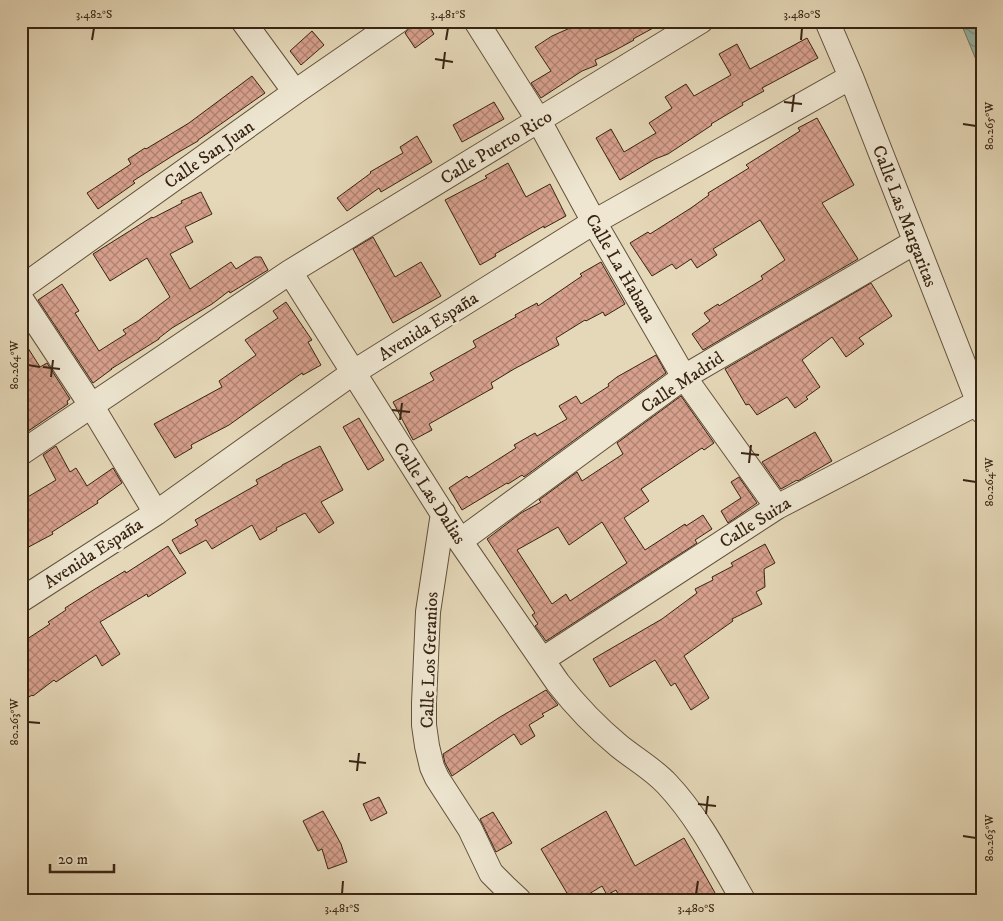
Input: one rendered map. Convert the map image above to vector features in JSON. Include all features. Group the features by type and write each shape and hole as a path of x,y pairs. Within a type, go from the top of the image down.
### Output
{"street":[{"path":"243,21 296,92"},
{"name":"Calle San Juan","path":"21,288 398,21"},
{"name":"Calle La Habana","path":"476,21 539,121 594,222 684,377 777,507"},
{"name":"Calle Puerto Rico","path":"21,453 290,272 701,21"},
{"name":"Calle Las Margaritas","path":"827,21 851,77 980,407"},
{"name":"Avenida España","path":"21,600 156,513 354,372 594,222 851,77"},
{"name":"Calle Madrid","path":"460,541 684,377 915,242"},
{"name":"Calle Las Dalias","path":"290,272 460,541 558,683 595,725 620,747 648,766 684,803 699,823 743,900"},
{"path":"21,299 91,405 156,513"},
{"name":"Calle Suiza","path":"542,660 777,507 980,407"},
{"name":"Calle Los Geranios","path":"443,513 428,612 424,703 424,725 427,746 437,778 470,829 491,872 519,900"}],"water":[{"path":"960,21 982,21 982,74"}],"building":[{"path":"418,21 426,21 434,34 415,48 405,33"},
{"path":"586,21 666,21 595,60 597,65 582,71 541,98 531,83 551,71 535,47 552,36"},
{"path":"312,31 324,45 301,65 290,51"},
{"path":"807,38 818,58 762,88 764,91 742,103 743,105 711,124 668,154 655,159 620,180 596,138 611,129 624,152 656,133 649,123 672,108 665,97 686,84 694,96 731,75 719,54 737,44 750,69"},
{"path":"252,76 265,93 198,141 133,181 135,183 98,209 87,193 131,164 128,159 189,123"},
{"path":"494,102 504,119 462,142 453,125"},
{"path":"817,118 854,185 822,203 858,259 703,350 692,334 710,321 704,313 763,279 761,276 785,260 760,220 713,249 717,255 697,268 691,259 676,269 672,264 652,276 630,243 648,232 650,234 691,208 709,195 708,193 749,168 746,165 800,131 798,128"},
{"path":"417,136 432,162 381,192 379,188 347,211 337,198 370,172 403,153 400,147"},
{"path":"508,163 526,197 550,184 566,216 544,228 544,226 495,254 496,256 480,265 445,200 487,178 485,176"},
{"path":"201,192 212,214 185,227 193,242 170,254 190,289 231,262 236,269 255,257 261,257 268,270 230,293 229,291 111,369 93,383 38,300 62,284 79,311 75,313 99,351 126,334 123,330 170,297 147,258 110,281 93,254 152,217"},
{"path":"373,237 395,277 421,262 441,296 393,323 353,249"},
{"path":"601,262 625,304 605,316 603,312 585,320 556,338 559,345 491,383 493,388 429,424 432,430 413,440 393,402 434,380 430,373 476,347 473,341 537,303 538,306 582,276 580,274"},
{"path":"871,283 892,316 859,338 864,344 846,357 832,337 802,360 820,387 806,397 808,399 795,408 787,397 757,415 749,404 746,405 725,369"},
{"path":"286,302 312,340 308,342 321,365 303,375 302,373 229,425 191,445 192,448 175,458 154,424 222,387 219,381 256,355 245,340 278,318 273,311"},
{"path":"21,337 40,367 47,363 70,399 67,401 68,404 21,436"},
{"path":"656,355 666,373 524,477 522,475 462,510 449,488 467,476 469,478 516,448 514,445 535,433 537,436 567,419 559,406 576,396 581,404 609,386 608,384 617,377"},
{"path":"681,396 714,443 704,450 702,448 641,489 649,501 624,518 645,550 685,524 686,526 703,515 712,529 695,540 697,543 546,641 535,626 538,624 532,615 535,613 487,539 521,513 541,502 539,500 577,472 582,481 623,454 617,443","holes":["602,522 627,563 570,601 566,594 552,604 517,550 558,527 569,545"]},
{"path":"359,418 384,460 368,470 343,427"},
{"path":"815,432 832,461 781,489 762,462"},
{"path":"56,446 70,472 76,468 87,486 113,468 122,483 97,501 98,503 52,532 53,534 21,551 21,501 56,480 43,455"},
{"path":"320,446 343,490 321,502 334,523 319,533 305,513 276,528 277,530 260,540 252,525 212,549 206,540 180,554 172,540 198,525 195,520 258,484 256,480"},
{"path":"739,477 757,503 728,523 721,511 741,498 731,482"},
{"path":"765,544 775,563 764,569 765,587 756,592 762,604 732,619 733,621 684,656 709,698 691,710 675,683 671,686 655,660 610,687 593,659 662,619 697,593 695,589 713,580 712,577 733,566 731,563"},
{"path":"168,546 186,573 148,597 147,594 100,622 120,654 102,666 96,655 56,682 54,680 33,696 21,702 21,643 50,624 48,622 66,610 65,608"},
{"path":"546,690 558,705 542,714 544,716 529,725 535,736 521,745 514,734 452,776 445,763 443,754"},
{"path":"379,797 387,813 371,821 363,804"},
{"path":"323,811 341,844 347,862 328,869 322,849 318,851 303,821"},
{"path":"606,811 635,866 684,838 719,900 621,900 616,890 607,895 602,886 579,900 571,900 541,849"},
{"path":"493,812 512,843 496,852 480,819"}]}
